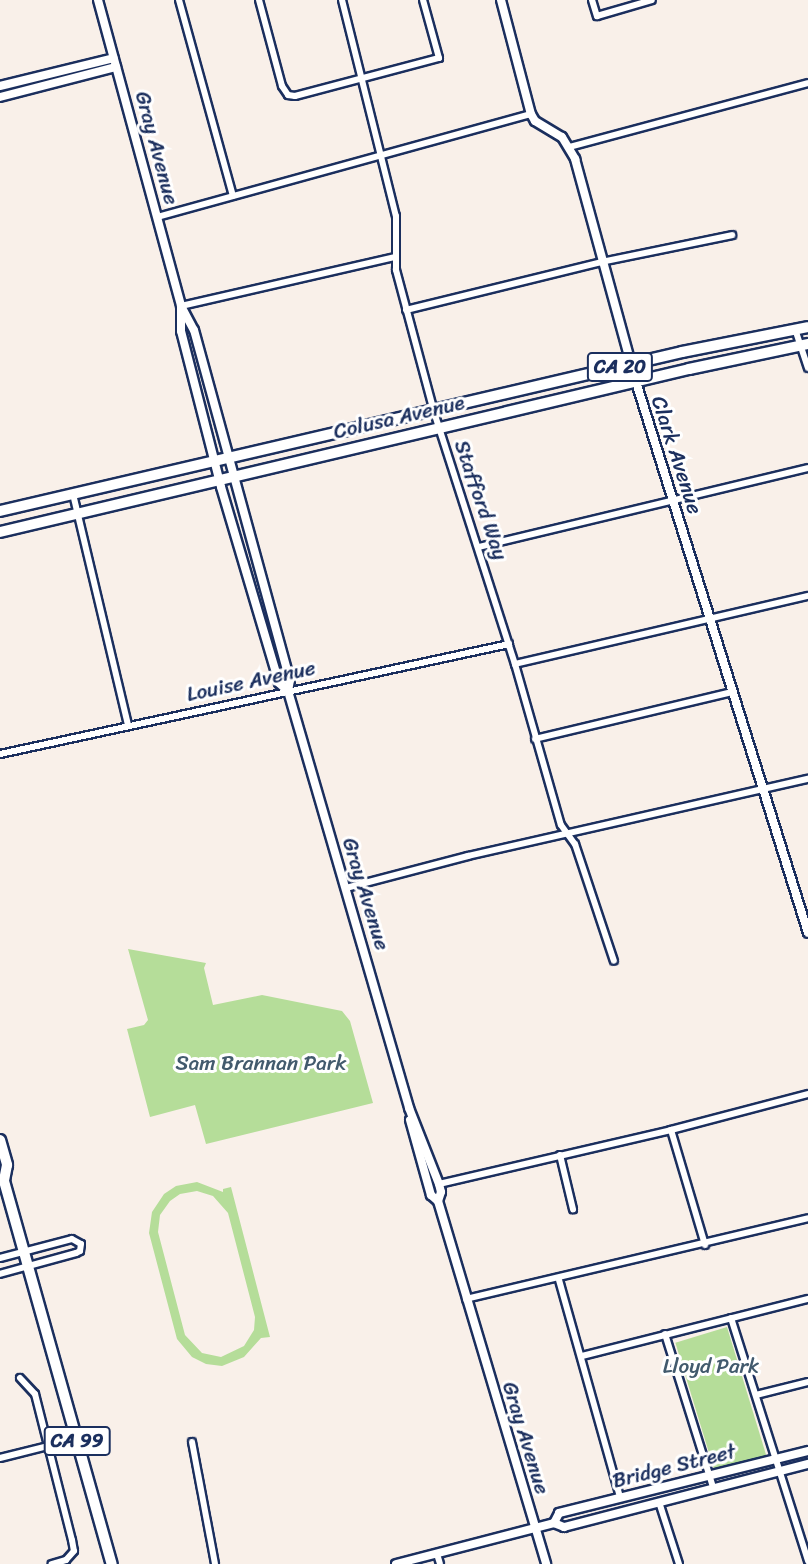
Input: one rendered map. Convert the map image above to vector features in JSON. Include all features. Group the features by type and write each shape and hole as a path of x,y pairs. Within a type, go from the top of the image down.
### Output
{"highway":[{"name":"Colusa Avenue","path":"0,511 631,364 808,327"},
{"name":"Colusa Avenue","path":"0,532 804,344"},
{"name":"CA 99","path":"0,1140 7,1165 2,1179 112,1564"}],"main road":[{"name":"Gray Avenue","path":"98,0 181,306 194,330 229,457 290,680 288,691 409,1108 442,1192 438,1202"},
{"path":"501,0 531,114 535,121 562,138 569,147"},
{"path":"0,86 115,63"},
{"path":"0,97 115,63"},
{"name":"Clark Avenue","path":"569,147 636,382 808,933"},
{"name":"Gray Avenue","path":"181,306 181,331 219,480 279,683 288,691"},
{"name":"Gray Avenue","path":"409,1108 428,1187 438,1202 546,1564"},
{"name":"Bridge Street","path":"554,1523 559,1513 808,1451"},
{"name":"Bridge Street","path":"396,1564 554,1523 564,1527 808,1464"}],"street":[{"path":"179,0 233,196"},
{"path":"259,0 282,86 288,95 295,96 439,58 423,0"},
{"name":"Stafford Way","path":"342,0 396,216 395,257 406,310 434,412 509,644 561,825 575,844 614,961"},
{"path":"592,0 597,16 652,0"},
{"path":"569,147 808,83"},
{"path":"157,217 531,114"},
{"path":"406,310 601,262 732,235"},
{"path":"181,306 395,257"},
{"path":"796,329 804,344 808,368"},
{"path":"479,547 808,468"},
{"path":"73,494 128,725"},
{"path":"515,664 808,596"},
{"name":"Louise Avenue","path":"0,754 509,644"},
{"path":"535,739 733,691"},
{"path":"346,888 468,856 808,779"},
{"path":"439,1184 671,1130 808,1094"},
{"path":"671,1130 705,1245"},
{"path":"560,1155 573,1209"},
{"path":"466,1299 559,1280 808,1218"},
{"path":"0,1258 72,1239 81,1244 80,1251 0,1274"},
{"path":"559,1280 620,1497"},
{"path":"582,1356 808,1299"},
{"path":"731,1318 808,1561"},
{"path":"665,1334 713,1487"},
{"path":"20,1378 35,1394 74,1551 66,1560 52,1564"},
{"path":"756,1395 808,1382"},
{"path":"192,1442 215,1564"},
{"path":"0,1458 48,1446"},
{"path":"659,1502 679,1564"},
{"path":"437,1554 440,1564"}],"green space":[{"name":"Sam Brannan Park","path":"128,949 206,963 204,968 213,1005 262,995 342,1011 350,1021 373,1103 206,1144 195,1105 150,1117 127,1029 144,1025 148,1020"},
{"path":"197,1182 223,1192 223,1189 231,1187 270,1337 261,1338 244,1357 222,1366 206,1364 192,1357 177,1339 149,1233 152,1212 164,1194 176,1186","holes":["197,1191 213,1196 228,1213 255,1317 254,1330 244,1346 221,1357 202,1353 185,1335 158,1232 160,1215 170,1201 180,1194"]},
{"name":"Lloyd Park","path":"727,1327 769,1464 717,1480 675,1343"}]}
